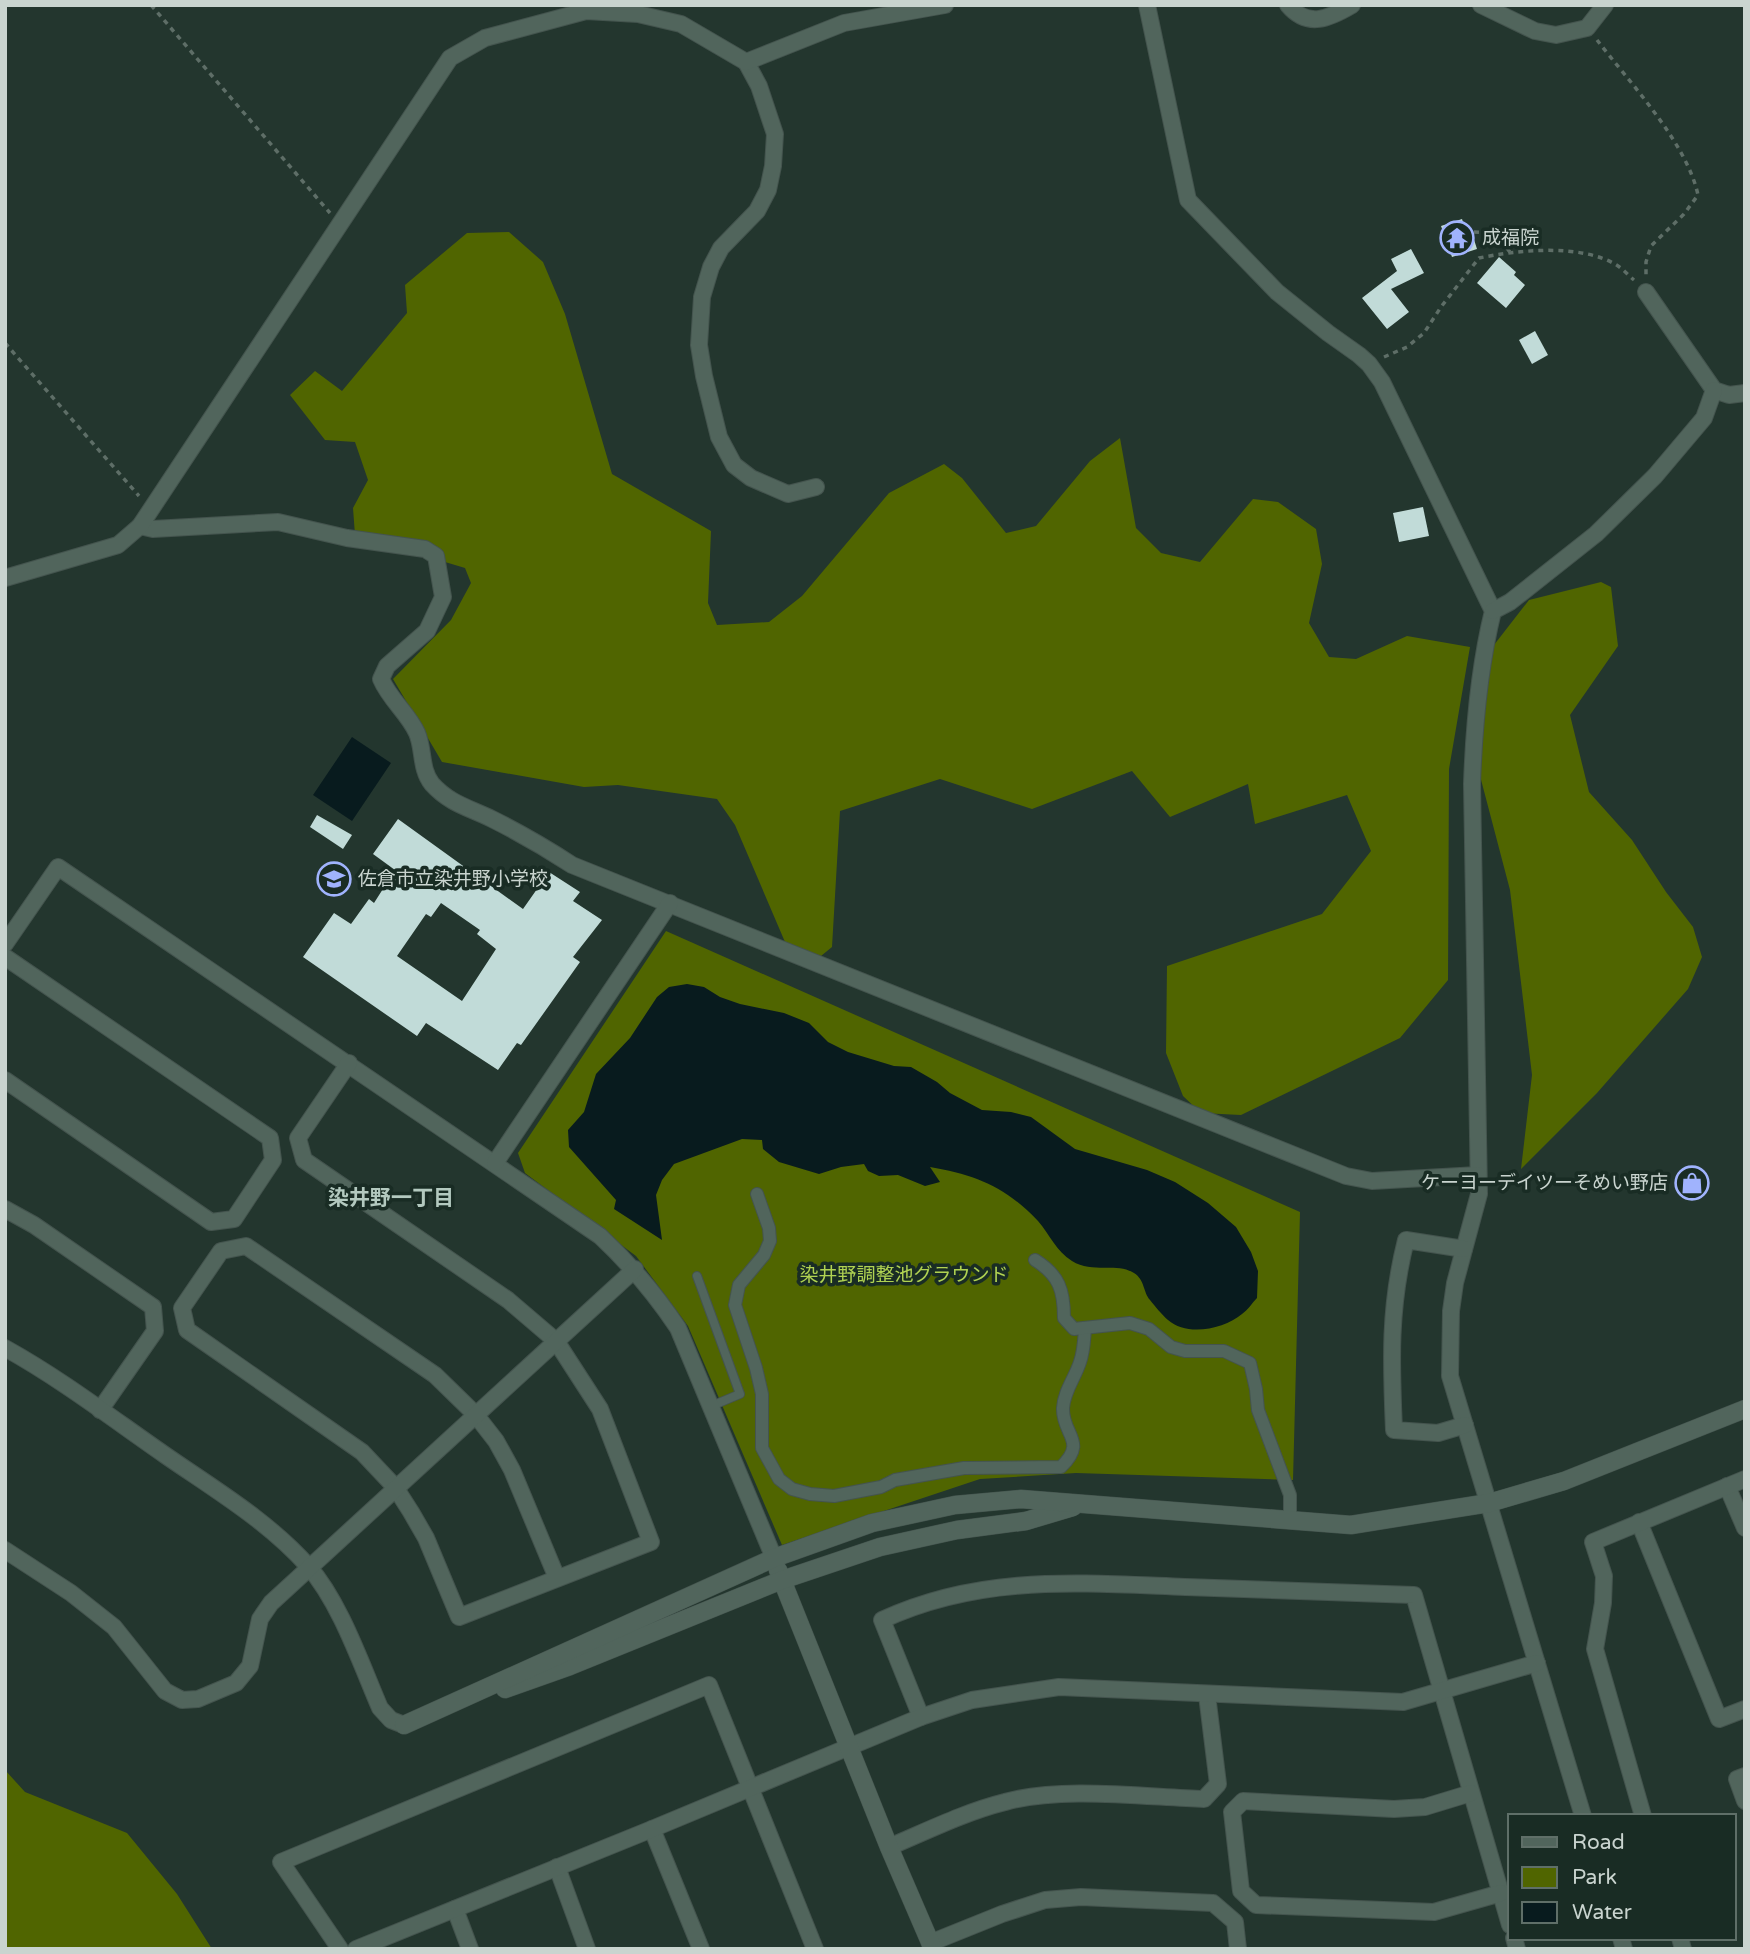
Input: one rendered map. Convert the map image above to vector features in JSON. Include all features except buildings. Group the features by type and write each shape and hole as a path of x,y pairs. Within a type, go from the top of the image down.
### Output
{"street":[{"path":"746,62 844,23 945,5"},
{"path":"1147,5 1188,200 1277,292 1369,364 1382,382 1493,611 1474,727 1472,784 1479,1194 1451,1311 1450,1376 1582,1814"},
{"path":"1288,5 1302,18 1328,19 1352,5"},
{"path":"1481,5 1535,31 1556,35 1587,28 1605,5"},
{"path":"5,578 118,545 140,526 450,58 485,38 586,11 638,14 681,24 746,62 759,86 775,134 768,190 757,211 721,247 711,267 702,298 699,345 719,437 734,465 751,478 788,494 816,487"},
{"path":"1646,292 1714,390 1729,395 1745,393"},
{"path":"1493,611 1510,602 1596,534 1655,476 1704,418 1714,390"},
{"path":"140,526 153,528 278,522 347,538 425,548 436,556 443,597 427,631 387,666 381,679 388,695 416,730 423,749 424,768 431,783 456,805 490,818 572,864 1346,1176 1372,1181 1478,1175"},
{"path":"5,944 58,867 600,1236 635,1269 678,1328 774,1558 889,1847 932,1946 1002,1914 1045,1900 1081,1897 1213,1903 1235,1922 1238,1949"},
{"path":"495,1163 670,903"},
{"path":"5,957 270,1138 273,1160 234,1219 211,1222 5,1080"},
{"path":"349,1063 298,1138 304,1160 508,1300 556,1341 600,1409 651,1542 459,1617 426,1538 395,1487 362,1452 187,1330 182,1308 221,1251 246,1246 435,1375 475,1414 496,1441 512,1470 557,1578"},
{"path":"757,1194 769,1228 770,1241 764,1255 739,1285 735,1305 762,1394 762,1448 779,1479 792,1489 834,1496 881,1487 895,1480 964,1468 1062,1467 1071,1458 1075,1443 1065,1421 1063,1409 1066,1392 1080,1362 1085,1329"},
{"path":"5,1209 34,1225 153,1307 155,1331 100,1410"},
{"path":"1464,1249 1406,1240 1397,1277 1390,1348 1394,1430 1438,1433 1465,1426"},
{"path":"1035,1260 1049,1269 1059,1283 1065,1305 1065,1318 1074,1329 1130,1323 1150,1329 1171,1347 1185,1351 1224,1351 1250,1363 1258,1410 1290,1495 1290,1521"},
{"path":"5,1550 71,1593 114,1627 164,1691 182,1700 198,1699 236,1683 250,1666 260,1619 271,1603 635,1269"},
{"path":"5,1348 254,1517 309,1568 341,1617 380,1708 391,1720 404,1725 570,1667 782,1580 880,1547 957,1530 1026,1521 1083,1504"},
{"path":"404,1725 774,1558 872,1523 955,1505 1021,1499 1351,1525 1489,1503 1564,1481 1745,1409"},
{"path":"1642,1814 1595,1649 1603,1603 1604,1576 1593,1542 1745,1479"},
{"path":"1727,1486 1745,1528"},
{"path":"1639,1522 1719,1719 1745,1709"},
{"path":"921,1717 881,1620 910,1607 943,1597 982,1588 1054,1583 1413,1595 1508,1918"},
{"path":"356,1949 921,1717 972,1700 1059,1687 1403,1702 1537,1663"},
{"path":"340,1949 282,1862 709,1685 815,1949"},
{"path":"889,1847 1006,1801 1069,1793 1204,1799 1218,1784 1207,1695"},
{"path":"1745,1776 1737,1779 1745,1801"},
{"path":"1471,1793 1425,1807 1394,1809 1243,1801 1232,1812 1241,1891 1256,1905 1434,1912 1501,1893"},
{"path":"652,1829 701,1949"},
{"path":"557,1867 587,1949"},
{"path":"455,1909 470,1949"}],"lane":[{"path":"697,1276 740,1394 709,1407"}],"path":[{"path":"151,5 341,225"},
{"path":"1587,28 1657,117 1694,176 1698,195 1684,214 1651,246 1646,262 1646,292"},
{"path":"1474,232 1495,233 1510,252"},
{"path":"1369,364 1407,347 1424,333 1479,258 1510,252 1546,251 1599,258 1617,265 1646,292"},
{"path":"5,343 150,508"}],"green space":[{"path":"509,232 543,262 565,314 612,474 711,531 708,603 717,625 769,622 802,596 889,493 944,464 962,478 1006,533 1036,526 1090,461 1120,438 1136,528 1161,553 1200,562 1253,499 1278,502 1316,529 1322,564 1309,623 1329,657 1356,659 1407,636 1470,647 1449,769 1448,980 1400,1038 1241,1115 1201,1113 1183,1096 1166,1053 1167,966 1322,914 1371,851 1347,795 1255,824 1248,784 1170,817 1132,771 1032,809 940,779 840,811 832,947 821,956 788,949 735,825 717,799 618,785 584,787 442,762 393,679 451,620 471,583 465,568 355,535 353,508 368,480 355,442 325,440 290,395 315,371 342,391 407,313 405,285 467,233"},
{"path":"1601,582 1611,587 1618,646 1570,715 1589,792 1632,840 1693,927 1702,957 1688,989 1597,1093 1521,1169 1532,1075 1510,890 1479,772 1473,672 1529,600"},
{"name":"染井野調整池グラウンド","path":"666,931 1300,1212 1293,1480 1076,1473 980,1479 782,1545 688,1326 636,1256 525,1173 518,1153"},
{"path":"5,1770 25,1792 127,1833 177,1894 212,1949 5,1949"}],"water":[{"path":"352,737 391,763 352,821 313,795"},
{"path":"687,984 704,987 720,997 740,1004 784,1013 809,1023 828,1042 848,1052 894,1066 911,1067 982,1110 1011,1112 1031,1117 1075,1149 1147,1170 1175,1182 1208,1203 1236,1227 1251,1252 1258,1271 1257,1298 1244,1312 1226,1324 1195,1330 1185,1328 1168,1320 1161,1313 1134,1273 1120,1268 1088,1267 1072,1261 1026,1209 1001,1191 975,1178 930,1167 940,1182 925,1186 898,1175 879,1176 868,1171 864,1164 819,1174 779,1162 763,1149 762,1140 742,1139 674,1164 662,1180 656,1195 662,1240 614,1209 616,1200 569,1147 568,1130 584,1112 596,1074 630,1038 657,997 669,987"}],"place":[{"name":"成福院","path":"1457,238"},
{"name":"佐倉市立染井野小学校","path":"334,879"},
{"name":"ケーヨーデイツーそめい野店","path":"1692,1183"}],"district":[{"name":"染井野一丁目","path":"391,1198"}]}
